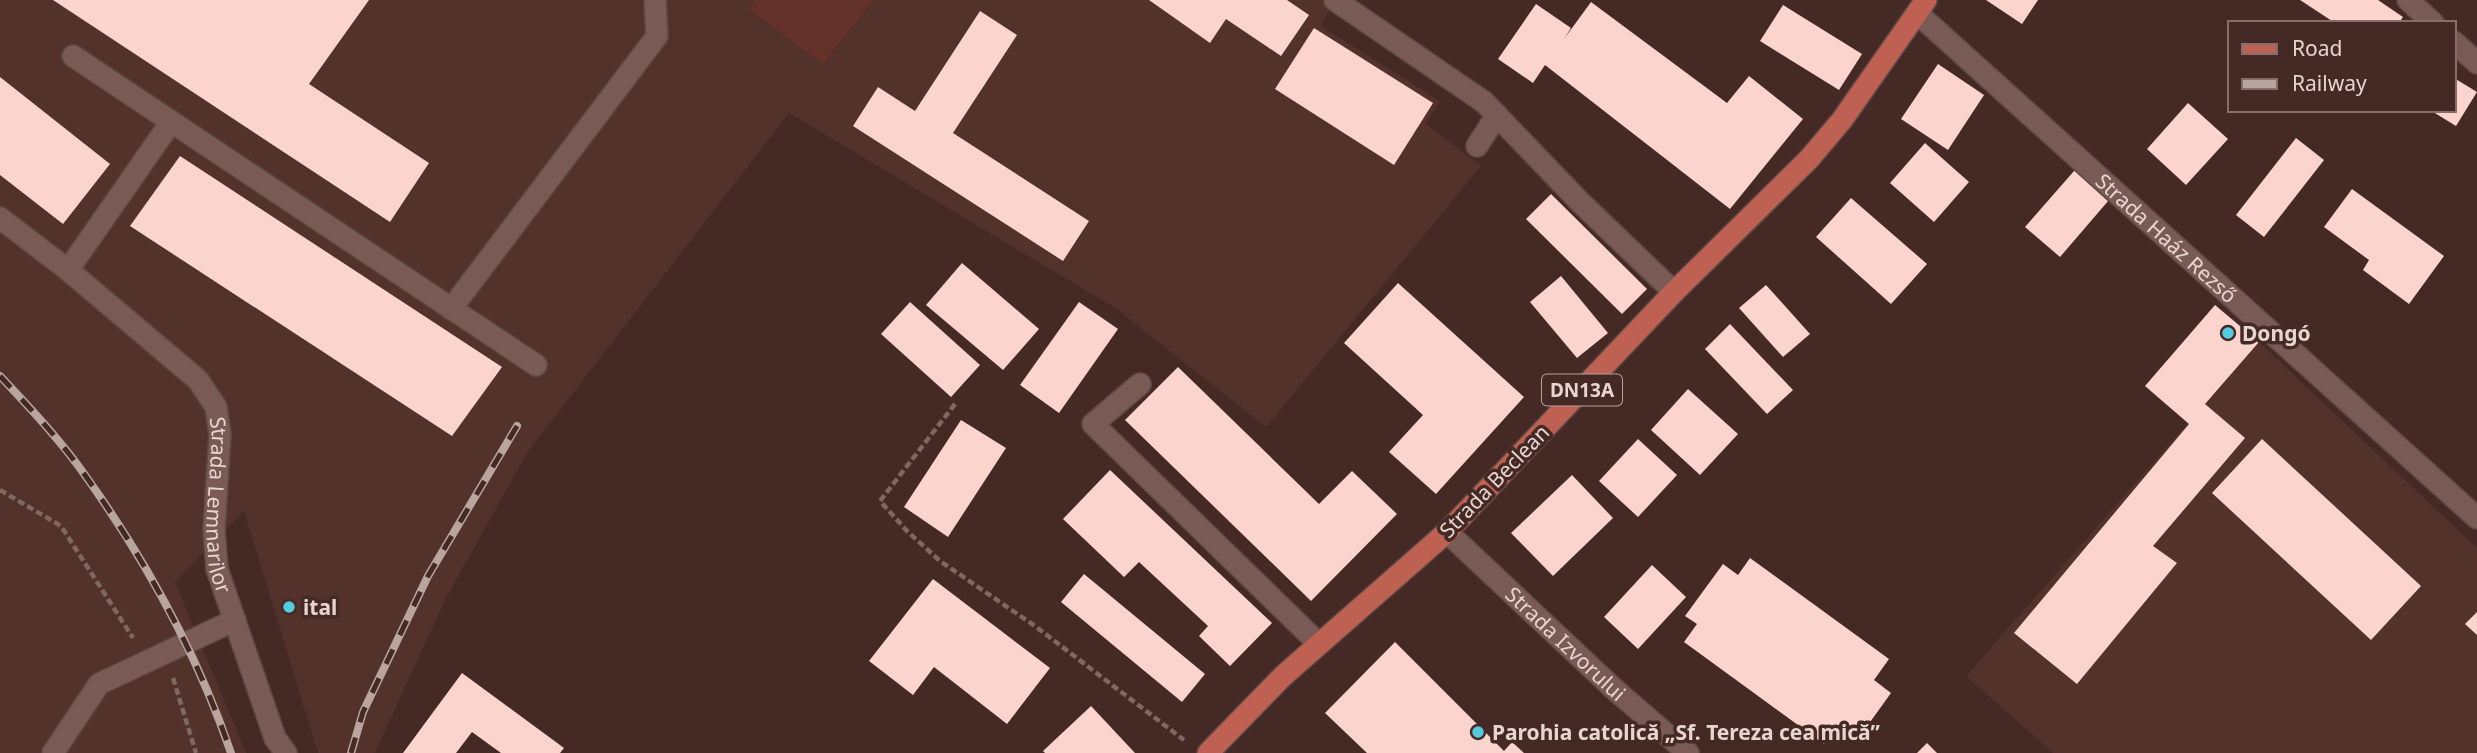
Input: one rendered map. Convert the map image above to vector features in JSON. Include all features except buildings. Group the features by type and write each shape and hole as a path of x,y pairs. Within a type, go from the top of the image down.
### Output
{"main road":[{"name":"Strada Beclean","path":"1199,749 1447,532 1674,292 1809,159 1842,120 1922,7"}],"street":[{"path":"451,309 657,36 655,0"},
{"path":"1335,0 1484,102 1580,202 1674,292"},
{"path":"2408,0 2430,21"},
{"name":"Strada Haáz Rezső","path":"1922,7 2477,518"},
{"path":"2456,45 2477,63"},
{"path":"73,56 536,365"},
{"path":"1477,146 1497,115"},
{"path":"68,271 172,122"},
{"name":"Strada Lemnarilor","path":"0,218 198,380 216,407 220,435 215,542 217,569 275,737 286,753"},
{"path":"1140,384 1093,424 1319,644"},
{"name":"Strada Izvorului","path":"1447,532 1613,688 1688,753"},
{"path":"53,753 99,684 235,620"}],"path":[{"path":"955,404 880,501 907,531 940,561 1035,626 1199,749"},
{"path":"0,490 61,526 157,658 196,753"}],"shaded area":[{"path":"0,0 755,0 749,11 823,64 874,0 1335,0 1321,26 1440,101 1426,124 1481,166 1266,427 1115,308 789,113 527,453 446,598 375,753 318,753 244,511 175,582 246,753 0,753"},
{"path":"755,0 874,0 823,64 749,10"},
{"path":"2259,342 2477,548 2477,753 2053,753 1966,676"}],"railway":[{"path":"0,376 67,451 130,542 186,645 231,753"},
{"path":"351,753 363,712 428,576 517,426"}],"place":[{"name":"Dongó","path":"2228,333"},
{"name":"ital","path":"289,607"},
{"name":"Parohia catolică „Sf. Tereza cea mică”","path":"1478,732"}]}
